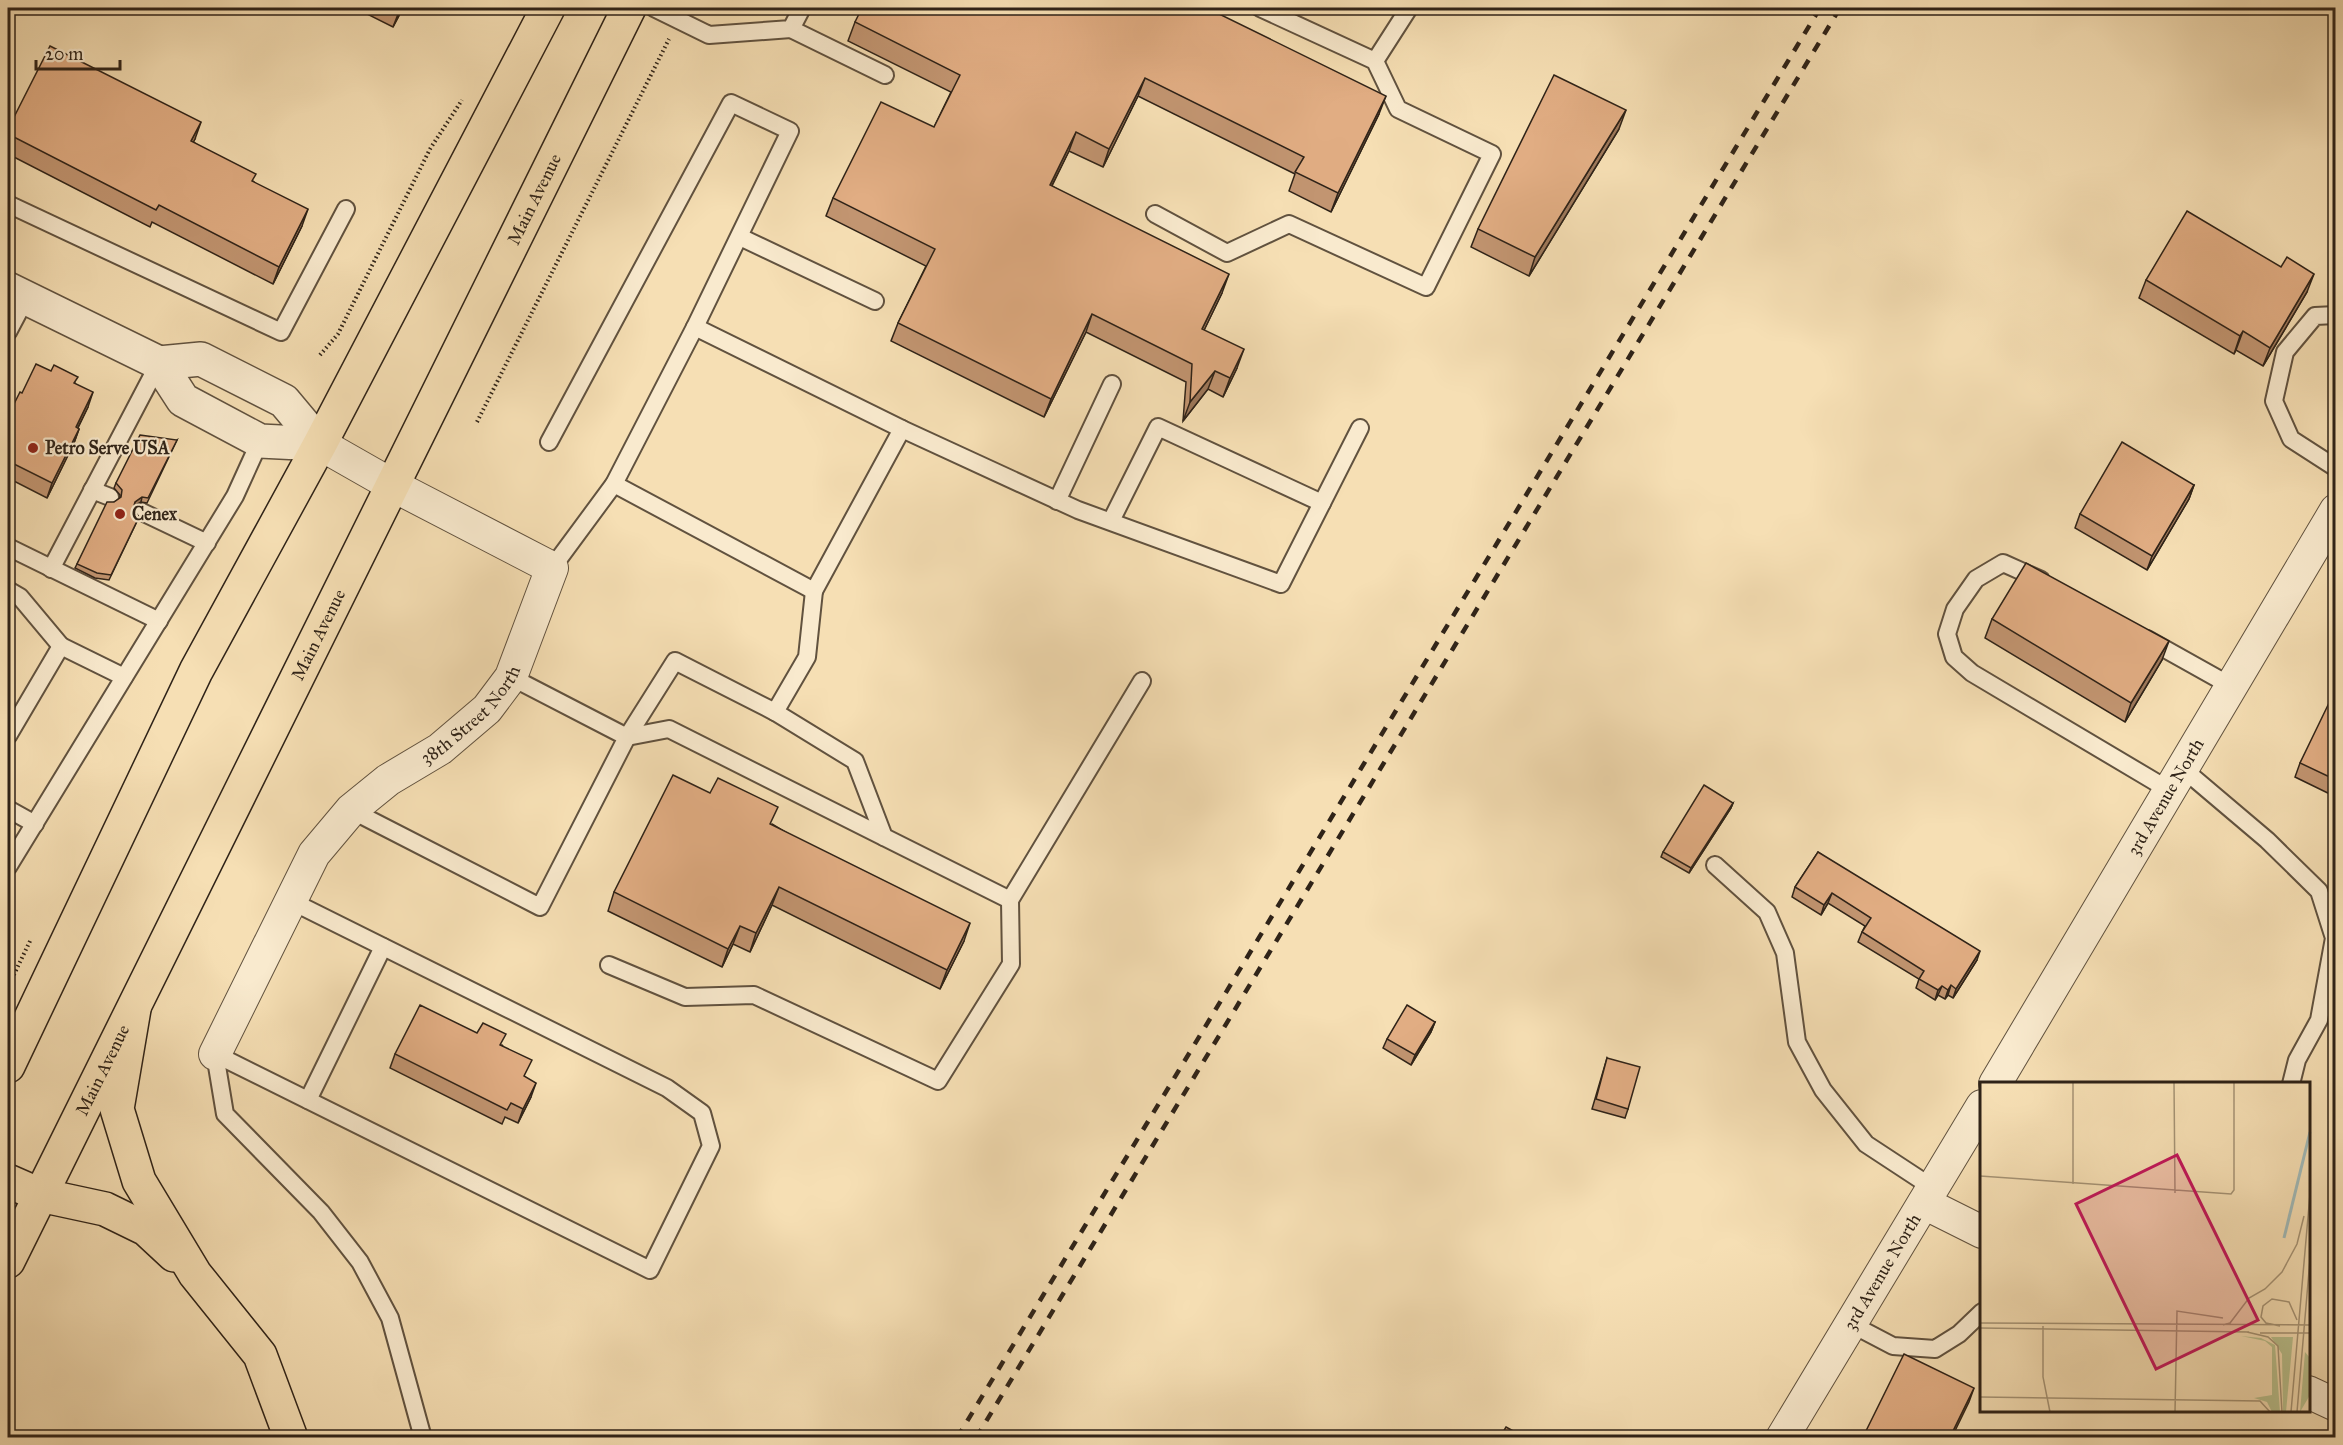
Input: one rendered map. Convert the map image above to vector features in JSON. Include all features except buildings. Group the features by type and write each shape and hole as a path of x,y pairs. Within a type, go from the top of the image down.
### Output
{"main road":[{"path":"8,1066 196,671 320,444 548,8"},
{"name":"Main Avenue","path":"8,1262 629,8"},
{"path":"134,1009 117,1109 139,1181 195,1275"},
{"path":"8,1181 40,1195 105,1209 146,1229 195,1275 260,1355 291,1437"}],"street":[{"path":"17,293 159,363 183,400 260,441 320,444"},
{"path":"159,363 201,359 284,401 320,444 392,485 552,568"},
{"name":"3rd Avenue North","path":"1996,1082 2336,510"},
{"name":"38th Street North","path":"215,1054 314,854 351,810 388,780 440,749 487,709 511,677 552,568"},
{"name":"3rd Avenue North","path":"1782,1437 1980,1109"},
{"path":"1928,1196 1980,1231"},
{"path":"2310,1393 2336,1405"}],"lane":[{"path":"654,8 709,35 791,29 885,75"},
{"path":"791,29 802,8"},
{"path":"1155,214 1227,253 1289,224 1426,287 1492,154 1398,109 1375,61 1260,8"},
{"path":"1375,61 1409,8"},
{"path":"549,442 731,103 790,131 740,237 614,484 552,568"},
{"path":"8,204 281,332 346,209"},
{"path":"740,237 875,301"},
{"path":"8,332 17,293"},
{"path":"2336,315 2315,316 2285,352 2274,401 2291,439 2336,468"},
{"path":"695,327 902,429 1057,501 1281,584 1360,428"},
{"path":"51,569 159,363"},
{"path":"1057,501 1112,384"},
{"path":"1111,521 1158,428 1322,503"},
{"path":"776,712 807,657 814,591 902,429"},
{"path":"8,867 235,496 260,441"},
{"path":"614,484 814,591"},
{"path":"92,490 110,497"},
{"path":"142,512 207,543"},
{"path":"8,547 159,621"},
{"path":"2050,586 2003,562 1976,579 1955,609 1947,634 1954,657 1972,674 2176,779 2267,840 2319,891 2334,938 2319,1020 2297,1060 2291,1082"},
{"path":"8,590 20,597 61,646 124,678"},
{"path":"2130,630 2231,686"},
{"path":"8,736 61,646"},
{"path":"351,810 540,907 627,737 675,661 776,712 855,761 884,837"},
{"path":"511,677 627,737 669,729 1010,900"},
{"path":"609,965 685,997 754,995 938,1082 1011,964 1010,900 1142,681"},
{"path":"8,809 34,824"},
{"path":"1715,865 1767,912 1785,953 1797,1042 1823,1090 1866,1144 1928,1196"},
{"path":"215,1054 651,1269 711,1146 702,1113 667,1088 291,901"},
{"path":"308,1100 383,947"},
{"path":"215,1054 225,1114 321,1212 360,1262 390,1318 423,1437"},
{"path":"1851,1323 1893,1346 1935,1349 1959,1334 1980,1314"}],"path":[{"path":"477,422 678,20"},
{"path":"320,355 338,334 430,149 463,99"}],"railway":[{"path":"957,1438 1820,8"},
{"path":"976,1438 1840,8"}],"place":[{"name":"Petro Serve USA","path":"33,448"},
{"name":"Cenex","path":"120,514"}]}
